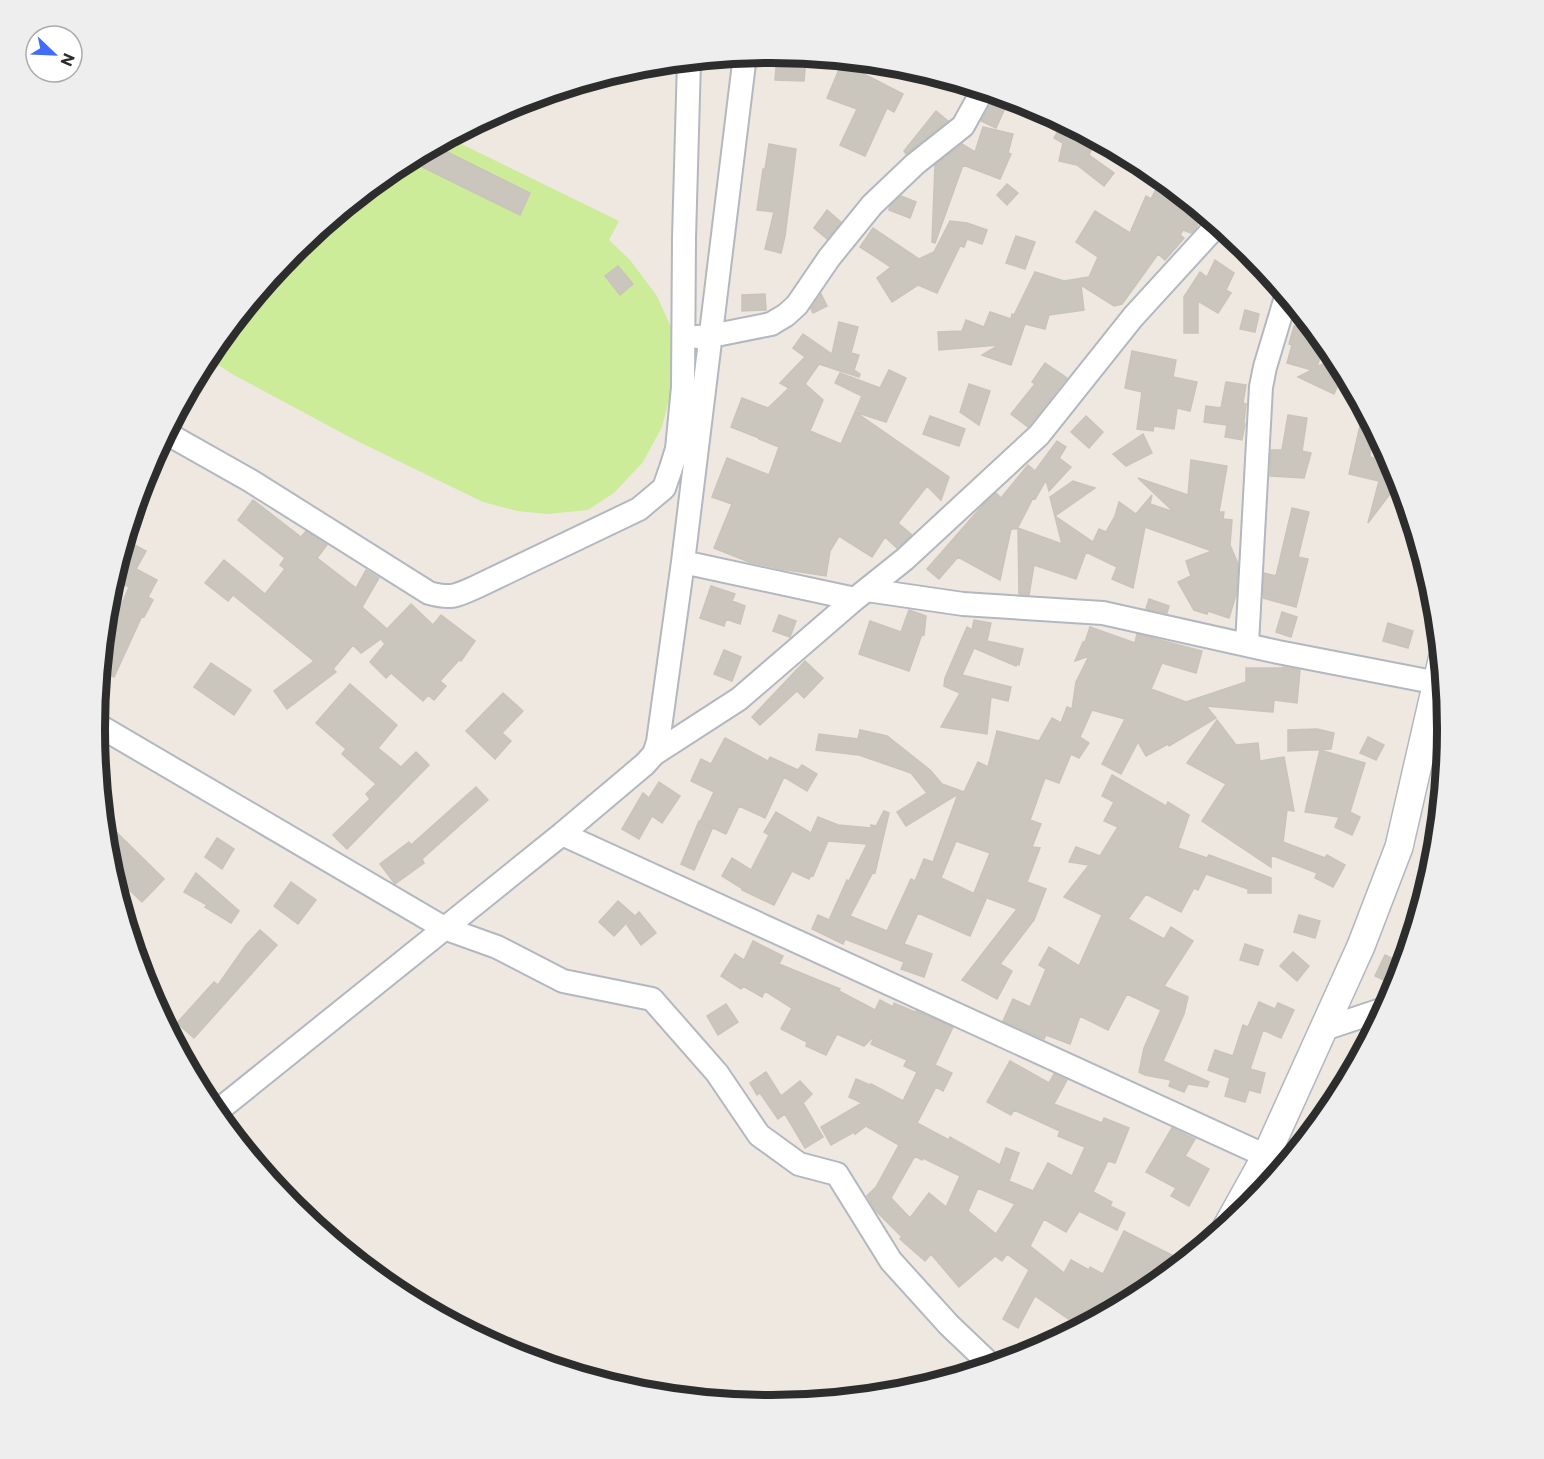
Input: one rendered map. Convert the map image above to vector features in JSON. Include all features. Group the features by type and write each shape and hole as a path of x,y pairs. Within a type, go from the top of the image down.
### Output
{"street":[{"path":"654,754 658,742 683,562 744,64"},
{"path":"173,437 251,481 429,593 444,597 458,595 476,587 639,509 664,488 677,449 683,387 689,69"},
{"path":"683,338 711,336 771,324 786,315 797,305 829,258 872,206 915,164 963,126 980,96"},
{"path":"223,1107 562,834 654,754 739,699 905,559 1039,435 1133,317 1213,230"},
{"path":"1247,644 1261,387 1284,304"},
{"path":"683,562 861,594 1103,614 1247,644 1436,670"},
{"path":"1239,1205 1266,1156 1324,1029 1361,946 1400,847 1437,688"},
{"path":"105,729 444,928 498,946 562,981 652,999 717,1072 759,1135 799,1164 837,1174 891,1261 949,1325 987,1361"},
{"path":"562,834 1266,1156"},
{"path":"1324,1029 1376,1012"}],"green space":[{"path":"458,142 619,221 609,240 630,260 657,296 675,336 674,380 662,427 643,462 614,493 588,510 547,514 517,511 483,502 355,440 215,363 243,324 301,258 366,201 402,175"}],"building":[{"path":"776,63 806,64 804,81 775,80"},
{"path":"840,67 866,70 864,74 903,94 894,112 887,108 865,156 840,145 857,109 827,98"},
{"path":"993,101 1006,106 996,128 981,121"},
{"path":"936,111 948,121 906,154 904,151"},
{"path":"983,127 1013,134 1008,153 1011,154 1000,179 963,165 935,243 932,242 935,165 962,144 975,152"},
{"path":"1060,129 1093,146 1089,155 1114,173 1104,186 1077,165 1059,161 1063,143 1054,138"},
{"path":"769,144 796,149 781,253 765,249 774,212 757,210"},
{"path":"443,150 530,193 520,215 418,165"},
{"path":"1007,184 1018,193 1007,205 997,195"},
{"path":"1158,186 1200,219 1191,233 1183,230 1180,235 1184,238 1165,260 1158,254 1122,304 1114,306 1081,285 1084,310 1049,315 1045,329 1025,324 1011,365 982,355 999,345 939,350 938,332 962,331 966,320 984,327 990,312 1011,319 1035,272 1064,281 1089,277 1098,257 1076,242 1095,211 1130,233 1146,196 1151,199"},
{"path":"901,196 916,202 910,218 889,210 890,206"},
{"path":"827,210 841,222 827,239 814,228"},
{"path":"950,221 967,223 987,230 982,244 967,239 964,247 960,246 937,293 918,285 892,302 877,278 891,267 860,247 873,228 919,259 934,252"},
{"path":"1016,236 1035,242 1025,269 1006,263"},
{"path":"1215,260 1234,273 1226,290 1231,293 1218,313 1198,301 1198,333 1184,333 1184,297 1200,272 1207,277"},
{"path":"618,266 633,284 620,295 605,276"},
{"path":"765,294 766,310 742,311 742,295"},
{"path":"821,294 827,306 813,313 811,309"},
{"path":"1245,310 1259,314 1255,332 1240,329"},
{"path":"839,322 858,327 851,353 859,355 854,370 860,374 859,377 819,364 805,384 823,400 810,431 841,444 855,412 949,477 941,500 927,486 898,523 912,535 897,548 885,537 872,557 839,536 830,551 826,576 749,562 714,548 732,504 712,497 727,458 769,475 779,447 731,427 742,398 768,408 789,388 780,383 805,357 793,348 803,334 832,354"},
{"path":"1294,326 1305,329 1321,353 1317,367 1328,362 1340,381 1334,394 1298,377 1312,370 1287,363 1292,345 1289,344"},
{"path":"1132,351 1176,360 1173,377 1197,382 1190,411 1177,408 1174,429 1154,426 1153,431 1137,429 1142,392 1125,388"},
{"path":"1045,363 1067,378 1028,427 1011,414 1035,384 1032,382"},
{"path":"889,370 906,378 886,422 855,412 862,396 835,383 840,373 880,388"},
{"path":"1226,382 1246,385 1243,403 1246,404 1245,424 1242,440 1225,437 1227,425 1204,422 1206,406 1221,408"},
{"path":"969,384 990,391 979,425 960,412"},
{"path":"1288,415 1307,418 1302,451 1311,453 1304,478 1270,476 1271,450 1282,450"},
{"path":"930,416 965,429 959,446 923,434"},
{"path":"1086,416 1103,432 1089,448 1071,432"},
{"path":"1361,419 1371,436 1370,457 1381,460 1386,470 1384,478 1390,480 1394,489 1368,523 1379,481 1349,474"},
{"path":"1143,434 1152,453 1126,466 1113,454"},
{"path":"1057,441 1066,447 1059,458 1071,467 1049,491 1046,480 1035,499 1033,498 1017,529 1011,529 1000,580 958,557 939,579 927,569 983,505 996,493 1001,498 1028,465 1035,471"},
{"path":"1191,460 1227,466 1219,512 1224,512 1223,519 1232,520 1230,545 1238,564 1236,595 1229,618 1208,611 1207,614 1194,610 1178,582 1191,576 1186,561 1212,551 1145,527 1133,588 1112,579 1117,567 1086,552 1076,579 1034,565 1029,595 1019,594 1018,528 1062,544 1050,497 1073,481 1095,488 1055,516 1093,542 1099,529 1106,532 1115,516 1119,502 1136,514 1152,495 1150,504 1174,512 1138,478 1188,495"},
{"path":"253,500 301,537 306,531 327,545 317,558 356,588 366,570 379,578 362,607 387,629 411,604 433,625 441,615 475,641 461,661 459,660 440,681 446,686 434,700 428,695 423,701 391,673 386,678 370,662 385,644 381,639 361,653 353,645 333,669 336,672 287,709 274,691 314,661 233,595 228,601 205,583 224,560 265,594 285,569 280,565 285,558 238,520"},
{"path":"1292,508 1309,512 1298,557 1308,559 1296,607 1263,598 1264,573 1276,576"},
{"path":"132,544 146,551 136,569 157,580 148,597 153,600 144,617 142,616 114,677 108,674 114,622 129,587 122,583"},
{"path":"711,586 735,594 732,601 745,606 740,624 726,619 724,626 700,618"},
{"path":"1149,599 1169,606 1167,613 1146,609"},
{"path":"909,610 926,616 924,635 922,634 909,671 859,654 870,621 901,632"},
{"path":"1282,612 1297,617 1291,637 1276,632"},
{"path":"779,615 796,621 790,637 773,631"},
{"path":"974,620 991,623 987,641 1023,649 1019,665 1016,666 974,648 962,675 1011,687 1008,701 991,697 987,734 941,727 960,693 944,686 945,678 967,627 972,630"},
{"path":"1388,623 1413,631 1408,648 1383,641"},
{"path":"1090,627 1135,643 1137,634 1202,651 1196,673 1162,663 1151,689 1186,702 1246,682 1246,668 1283,667 1300,670 1297,703 1274,700 1273,712 1206,706 1216,718 1169,746 1168,744 1146,756 1138,742 1121,774 1102,764 1125,719 1092,710 1080,737 1089,743 1079,758 1071,754 1059,783 1045,778 1030,820 1041,824 1032,847 1040,848 1027,882 1046,889 1034,920 1000,964 1012,971 997,999 962,980 1017,909 974,893 990,853 956,841 941,878 986,899 970,936 918,913 904,944 932,954 924,977 901,969 904,962 845,939 843,944 812,929 818,915 829,920 867,844 828,841 813,876 811,875 809,879 792,871 774,905 742,890 722,876 732,858 751,870 769,835 764,832 776,812 811,833 818,817 838,825 871,828 871,825 876,826 884,811 889,813 875,873 873,872 850,916 887,931 911,879 915,881 924,859 933,862 958,794 906,826 897,812 927,793 911,773 859,755 816,750 819,734 858,739 860,730 887,736 930,770 942,784 964,792 978,762 988,767 997,731 1039,741 1052,718 1061,723 1067,707 1072,709 1076,682 1089,656 1075,661"},
{"path":"724,650 741,657 732,681 714,674"},
{"path":"805,661 823,678 804,698 797,691 760,725 752,717"},
{"path":"211,663 251,690 234,715 194,687"},
{"path":"350,684 397,725 378,748 401,767 416,752 429,765 347,849 333,835 370,799 366,794 376,784 342,754 346,749 316,723"},
{"path":"503,693 523,711 502,733 511,741 495,759 466,731"},
{"path":"1217,720 1236,745 1258,743 1260,761 1284,757 1294,811 1287,810 1283,842 1325,858 1327,855 1345,865 1333,887 1315,878 1317,873 1271,855 1271,867 1202,821 1226,784 1187,763"},
{"path":"1317,729 1334,733 1331,749 1288,751 1288,730"},
{"path":"1368,737 1384,745 1376,760 1360,753"},
{"path":"725,738 768,761 770,757 798,770 802,765 817,774 807,791 784,777 765,818 739,806 726,834 702,823 712,829 694,870 681,864 714,792 691,781 701,759 711,764"},
{"path":"1320,750 1365,763 1350,812 1360,817 1352,835 1335,827 1339,817 1305,812"},
{"path":"1112,775 1166,806 1168,802 1189,815 1178,848 1207,858 1209,855 1271,878 1271,893 1248,893 1248,889 1206,874 1198,890 1194,888 1181,912 1146,894 1128,919 1164,939 1171,927 1193,941 1164,986 1188,997 1184,1014 1163,1061 1209,1082 1207,1087 1188,1084 1184,1092 1169,1086 1171,1080 1139,1072 1144,1048 1161,1010 1127,994 1108,1030 1080,1016 1070,1044 1046,1035 1044,1039 1003,1021 1013,999 1030,1007 1046,969 1039,965 1049,947 1079,966 1102,915 1064,897 1089,865 1069,862 1076,847 1100,856 1118,827 1104,821 1114,802 1102,796"},
{"path":"659,782 680,796 662,823 652,816 639,839 622,829 643,793 649,798"},
{"path":"476,787 488,800 422,859 424,863 395,884 380,864 409,842 411,845"},
{"path":"113,829 164,879 142,902 124,884"},
{"path":"217,838 234,849 222,869 205,857"},
{"path":"196,873 239,911 231,923 205,907 207,905 184,892"},
{"path":"291,882 316,900 298,924 274,906"},
{"path":"618,901 634,915 614,936 599,922"},
{"path":"639,912 656,933 641,945 627,925"},
{"path":"1299,915 1320,921 1315,938 1294,932"},
{"path":"260,930 277,945 194,1038 177,1023 214,982 218,985 246,945"},
{"path":"753,941 783,956 779,964 840,989 839,991 875,1010 880,1000 893,1007 894,1003 953,1027 935,1065 952,1073 943,1091 936,1087 917,1123 949,1140 950,1137 1000,1165 1006,1148 1019,1153 1009,1181 1033,1191 1048,1163 1072,1176 1085,1147 1058,1136 1060,1131 1014,1110 1011,1115 987,1102 1010,1061 1049,1083 1054,1074 1067,1080 1054,1104 1102,1123 1104,1118 1129,1128 1115,1163 1108,1161 1093,1192 1112,1202 1110,1206 1125,1213 1117,1230 1079,1211 1066,1232 1044,1219 1030,1246 1064,1273 1071,1260 1089,1270 1090,1267 1103,1274 1124,1231 1174,1256 1170,1263 1105,1307 1074,1323 1035,1296 1018,1328 1003,1319 1029,1270 1007,1254 1002,1261 995,1256 959,1287 931,1254 925,1261 900,1239 902,1237 875,1210 867,1196 876,1187 899,1145 866,1126 831,1145 821,1127 862,1103 849,1097 856,1079 871,1084 903,1101 917,1072 904,1066 907,1060 871,1044 875,1035 864,1046 837,1034 826,1055 806,1046 807,1042 781,1029 792,1008 765,991 762,997 743,986 741,989 721,976 735,954 744,960","holes":["915,1156 922,1160 923,1158 960,1176 946,1207 929,1193 910,1218 891,1198","978,1188 1015,1204 996,1234 968,1211"]},
{"path":"1245,944 1263,950 1258,965 1240,960"},
{"path":"1293,952 1309,966 1297,981 1280,966"},
{"path":"1385,955 1397,961 1389,983 1375,976"},
{"path":"1259,1002 1275,1009 1278,1003 1294,1010 1281,1038 1263,1030 1250,1069 1265,1073 1260,1093 1249,1090 1245,1102 1225,1096 1230,1078 1208,1070 1215,1050 1233,1056 1243,1025 1248,1027"},
{"path":"726,1004 738,1022 718,1035 707,1016"},
{"path":"766,1072 781,1096 800,1081 812,1094 803,1103 823,1137 805,1148 785,1114 778,1119 760,1093 757,1095 750,1083"},
{"path":"1172,1128 1195,1139 1185,1156 1209,1169 1189,1206 1171,1196 1176,1188 1146,1172"}]}
